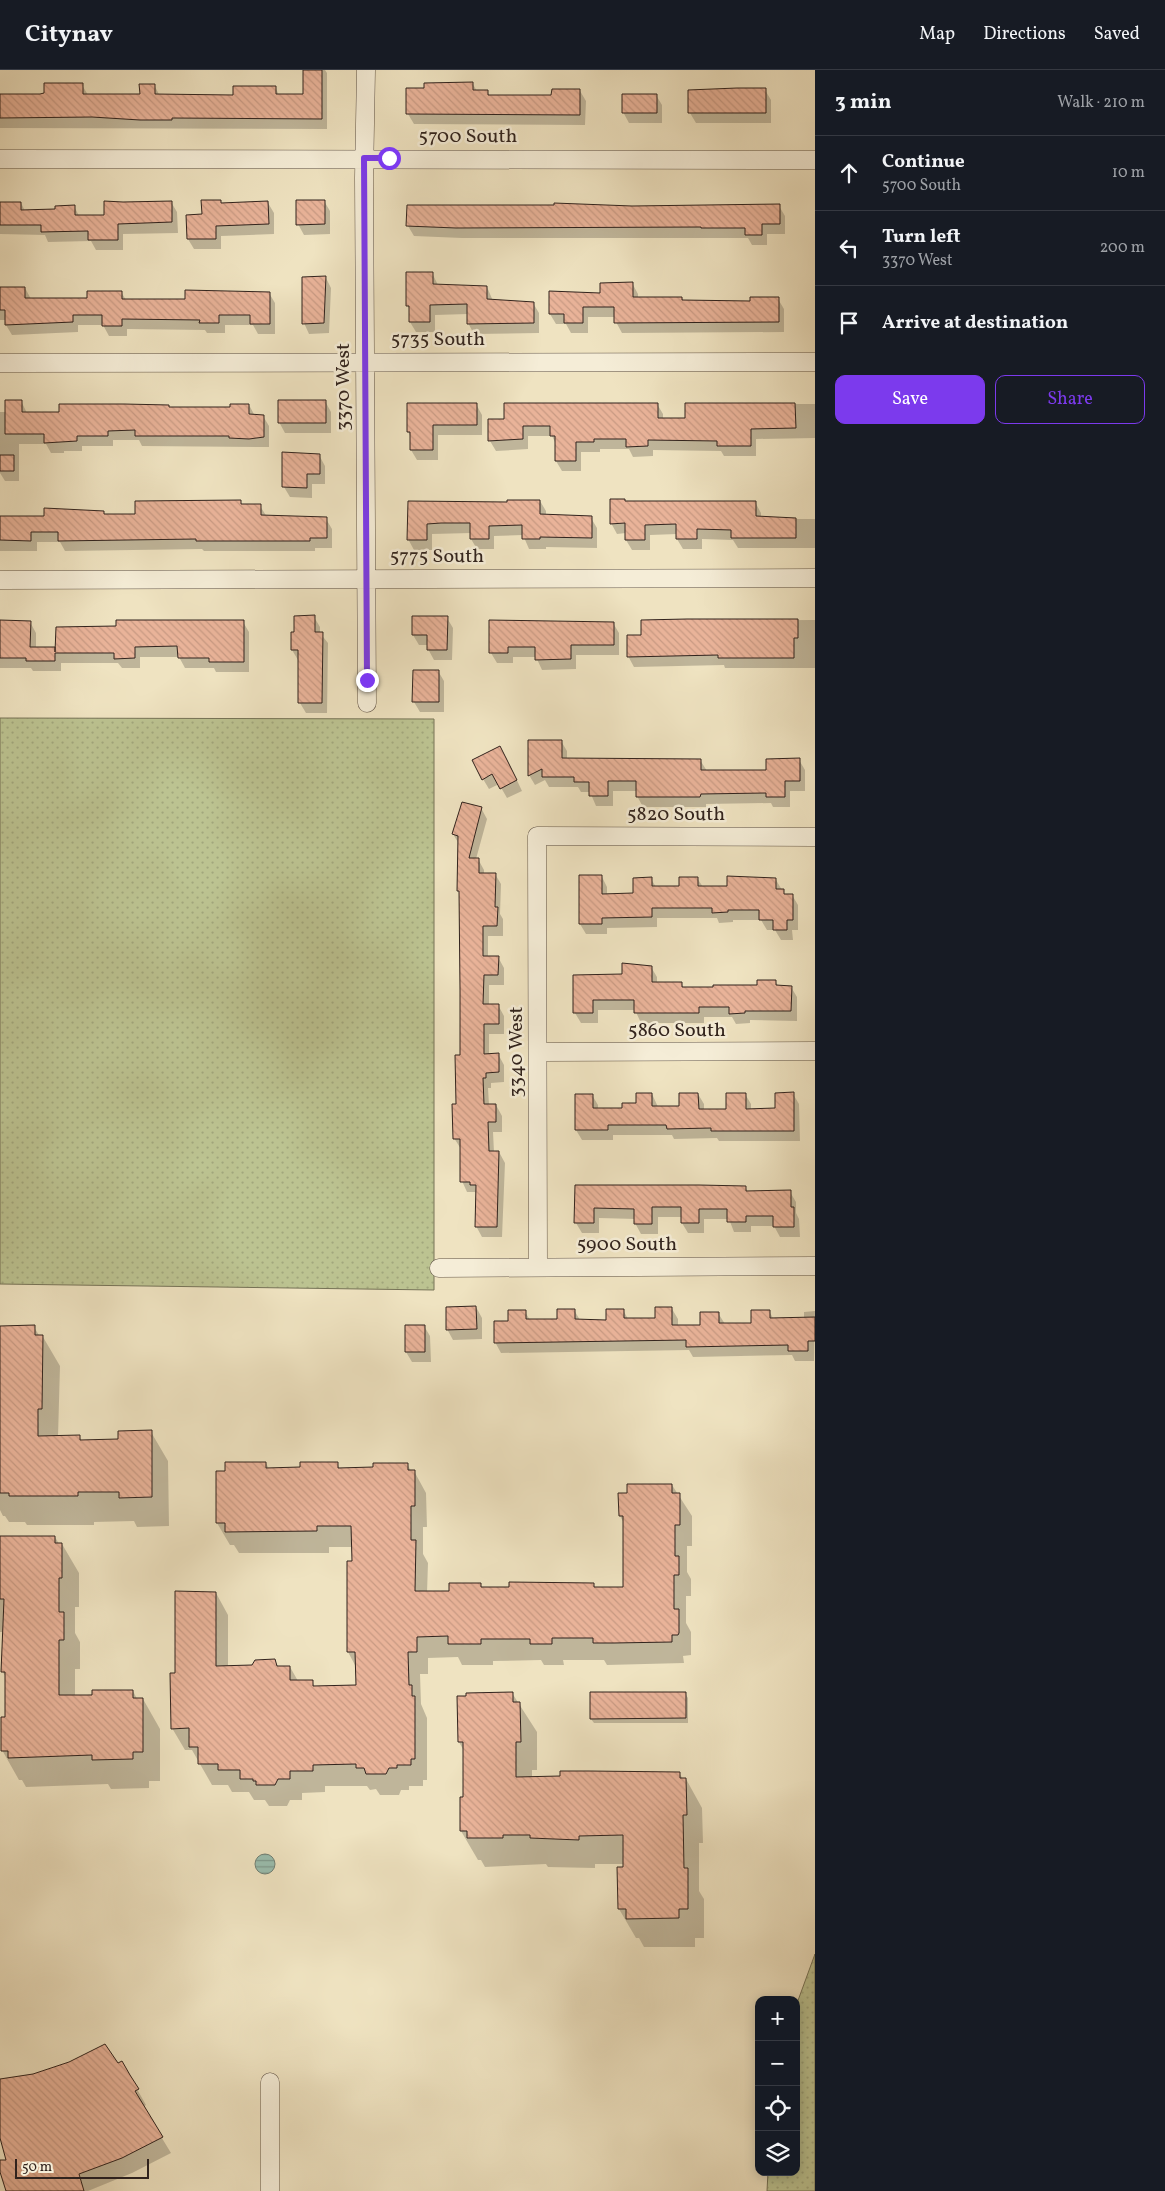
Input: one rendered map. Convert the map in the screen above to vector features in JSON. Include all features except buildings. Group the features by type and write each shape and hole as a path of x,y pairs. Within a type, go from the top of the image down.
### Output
{"street":[{"name":"3370 West","path":"366,70 364,158 368,703"},
{"name":"5700 South","path":"0,159 815,160"},
{"name":"5735 South","path":"0,362 815,362"},
{"name":"5775 South","path":"0,580 815,578"},
{"name":"5820 South","path":"537,836 815,837"},
{"name":"3340 West","path":"537,836 538,1267"},
{"name":"5860 South","path":"539,1052 815,1051"},
{"name":"5900 South","path":"439,1268 815,1266"},
{"path":"270,2082 270,2191"}],"green space":[{"path":"0,718 434,719 434,1290 0,1284"},
{"path":"815,1954 815,2191 767,2191 768,2176 800,2176 800,1996"}],"shaded area":[{"path":"261,1854 269,1854 275,1860 275,1868 269,1874 261,1874 255,1868 255,1860"}],"route":[{"path":"367,680 364,158 389,158"}]}
